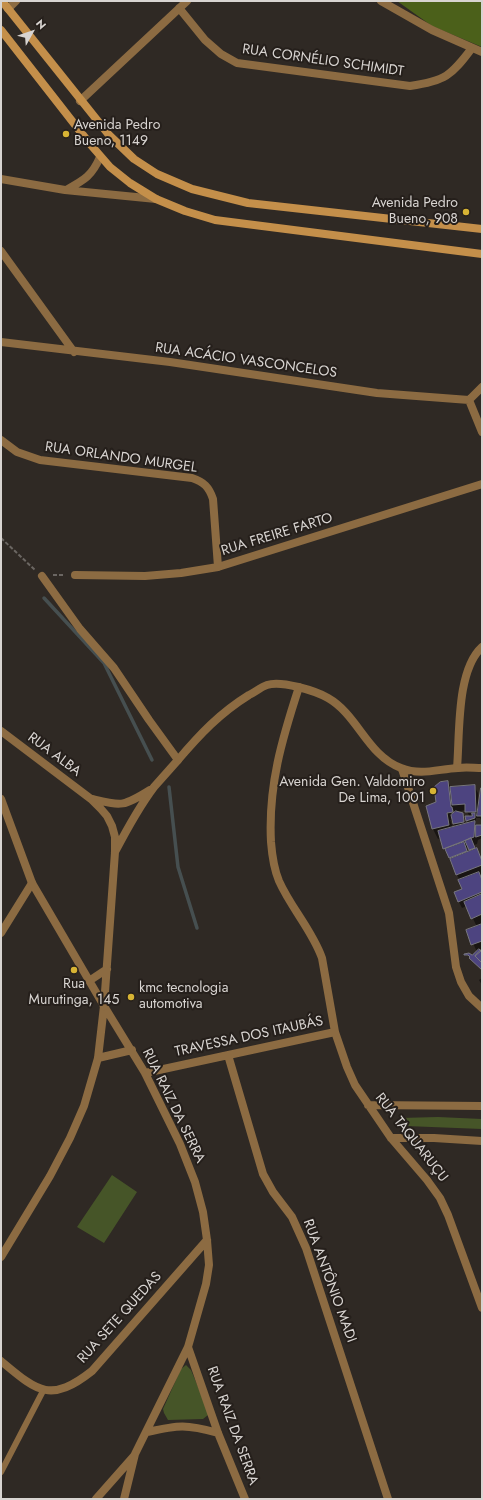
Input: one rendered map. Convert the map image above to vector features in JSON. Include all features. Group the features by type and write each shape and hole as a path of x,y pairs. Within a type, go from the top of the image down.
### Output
{"main road":[{"path":"2,1 80,101 109,135 134,159 157,174 192,189 248,203 482,229"},
{"path":"1,30 100,157 130,183 156,199 185,211 216,220 482,254"}],"street":[{"path":"8,9 16,1"},
{"path":"80,101 188,1"},
{"path":"381,1 432,30 482,52"},
{"name":"RUA CORNÉLIO SCHIMIDT","path":"179,8 206,40 221,54 237,63 265,68 410,86 431,83 446,76 457,68 472,48"},
{"path":"66,190 84,180 91,174 100,157"},
{"path":"1,179 66,190 156,199"},
{"path":"1,251 74,352"},
{"name":"RUA ACÁCIO VASCONCELOS","path":"1,342 74,352 170,362 377,393 469,400"},
{"path":"482,387 469,400 482,432"},
{"name":"RUA ORLANDO MURGEL","path":"1,440 17,452 40,460 192,478 200,481 206,485 213,499 218,567"},
{"name":"RUA FREIRE FARTO","path":"75,574 145,576 181,573 218,567 482,484"},
{"path":"42,576 80,629 114,668 178,760"},
{"path":"457,768 462,688 469,668 482,647"},
{"path":"115,852 133,818 154,788 178,760 216,719 234,704 268,684 282,684 299,687 315,692 329,699 344,711 378,753 391,764 402,769 416,772 427,772 457,768 482,768"},
{"name":"RUA TAQUARUÇU","path":"299,687 281,742 273,787 270,827 272,855 278,880 294,910 319,948 335,1032 355,1085 391,1138 427,1180 440,1198 448,1214 482,1308"},
{"name":"RUA ALBA","path":"2,733 91,799"},
{"path":"402,769 449,913 456,967 461,982 469,996 482,1008"},
{"path":"91,799 114,804 123,804 136,799 154,788"},
{"name":"RUA RAIZ DA SERRA","path":"1,799 32,883 145,1073 180,1144 195,1182 207,1240 208,1265 206,1284 188,1346 218,1433 245,1499"},
{"path":"1,1257 50,1176 70,1138 84,1106 98,1058 107,969 115,837 107,816 91,799"},
{"path":"1,933 32,883"},
{"path":"89,981 107,969"},
{"name":"TRAVESSA DOS ITAUBÁS","path":"145,1073 335,1032"},
{"path":"98,1058 132,1050"},
{"name":"RUA ANTÔNIO MADI","path":"228,1055 263,1174 273,1192 292,1216 306,1248 388,1499"},
{"path":"368,1105 482,1106"},
{"path":"391,1138 434,1138 482,1141"},
{"name":"RUA SETE QUEDAS","path":"43,1391 63,1389 77,1382 92,1371 207,1240"},
{"path":"96,1499 135,1454 188,1346"},
{"path":"1,1361 25,1381 43,1391"},
{"path":"147,1432 182,1425 195,1426 218,1433"},
{"path":"124,1499 135,1454"}],"lane":[{"path":"1,1472 43,1391"}],"path":[{"path":"1,538 42,576 75,574"}],"green space":[{"path":"397,1 482,1 482,47 432,26"},
{"path":"438,1117 482,1119 482,1129 406,1126 400,1118"},
{"path":"112,1175 137,1192 104,1243 77,1227"},
{"path":"186,1365 191,1370 208,1411 208,1415 203,1419 168,1420 163,1409 181,1369"}],"building":[{"path":"448,781 453,812 447,813 449,825 432,829 426,806 436,802 434,787 440,782"},
{"path":"475,785 476,812 465,812 465,804 452,805 450,787"},
{"path":"481,788 482,816 477,816"},
{"path":"456,811 463,813 464,822 453,824 451,815"},
{"path":"472,813 475,813 475,818 466,821 465,816 472,816"},
{"path":"475,821 474,837 443,849 438,831"},
{"path":"476,825 482,825 482,835 476,837"},
{"path":"471,838 475,848 469,850 465,841"},
{"path":"464,842 467,851 449,858 445,849"},
{"path":"477,848 482,865 456,875 450,859"},
{"path":"479,872 482,880 482,892 458,902 454,892 462,889 458,880"},
{"path":"482,894 482,914 471,919 464,902"},
{"path":"482,924 482,941 471,945 466,930"},
{"path":"479,949 481,951 475,956 482,963 482,970 469,958 470,957 468,955 464,955 469,953 472,955"},
{"path":"482,949 482,963 475,956"}],"waterway":[{"path":"44,598 104,663 152,760"},
{"path":"169,787 178,867 197,928"}],"place":[{"name":"Avenida Pedro Bueno, 1149","path":"66,134"},
{"name":"Avenida Pedro Bueno, 908","path":"466,212"},
{"name":"Avenida Gen. Valdomiro De Lima, 1001","path":"433,791"},
{"name":"Rua Murutinga, 145","path":"74,970"},
{"name":"kmc tecnologia automotiva","path":"131,997"}]}
